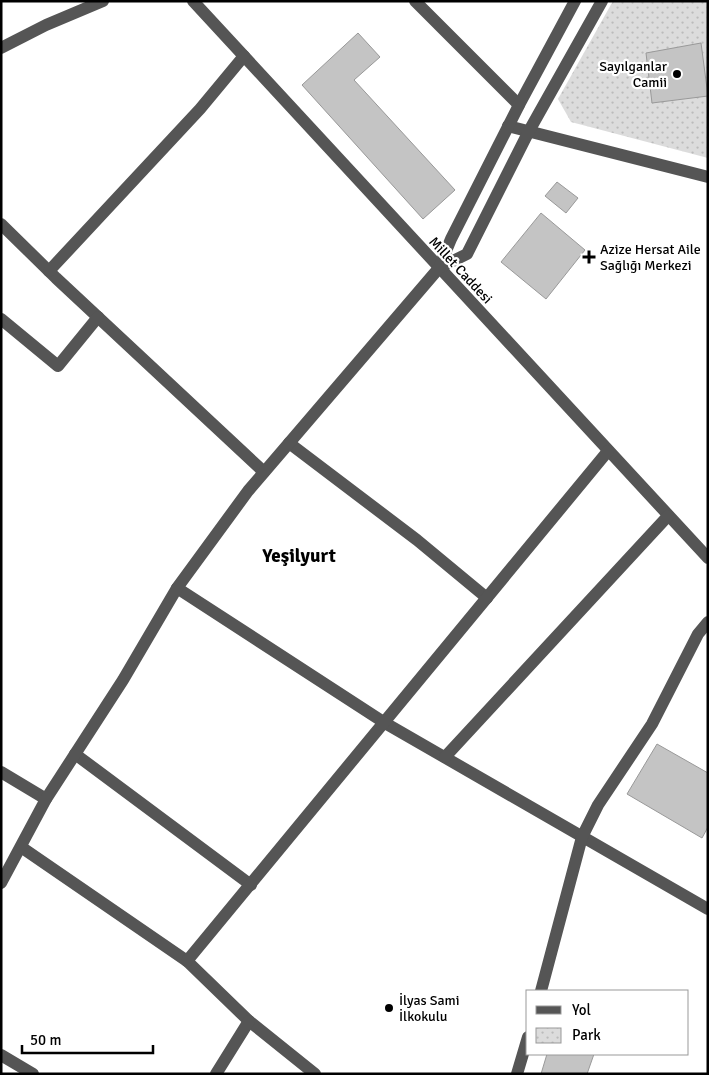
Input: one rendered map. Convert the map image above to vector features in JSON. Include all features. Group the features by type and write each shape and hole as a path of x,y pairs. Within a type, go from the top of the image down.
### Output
{"street":[{"path":"1,48 46,25 103,1"},
{"name":"Millet Caddesi","path":"193,1 708,558"},
{"path":"416,1 519,105"},
{"path":"1,884 46,799 122,680 177,588 248,491 439,268 451,239 508,126 575,1"},
{"path":"439,268 467,254 529,131 602,1"},
{"path":"49,271 200,109 244,56"},
{"path":"508,126 708,177"},
{"path":"1,224 264,472"},
{"path":"1,319 58,366 98,317"},
{"path":"289,443 417,540 487,598"},
{"path":"187,961 608,451"},
{"path":"446,757 668,516"},
{"path":"177,588 385,723 708,909"},
{"path":"541,990 582,837 598,805 652,724 698,634 708,622"},
{"path":"75,754 251,885"},
{"path":"1,772 46,799"},
{"path":"21,847 187,961 250,1021 315,1074"},
{"path":"216,1074 250,1021"},
{"path":"517,1074 526,1044"},
{"path":"1,1055 34,1074"}],"green space":[{"path":"613,1 708,1 708,158 571,122 558,99"}],"building":[{"path":"358,33 380,57 354,80 455,190 423,219 302,85"},
{"name":"Sayılganlar Camii","path":"701,43 708,96 652,103 646,53"},
{"path":"557,182 578,198 566,213 545,196"},
{"path":"541,213 585,250 546,299 501,262"},
{"path":"657,744 708,773 708,827 702,838 627,794"},
{"path":"547,1055 594,1055 587,1074 541,1074"}],"place":[{"name":"Sayılganlar Camii","path":"677,74"},
{"name":"Azize Hersat Aile Sağlığı Merkezi","path":"589,257"},
{"name":"İlyas Sami İlkokulu","path":"389,1008"}],"district":[{"name":"Yeşilyurt","path":"299,555"}]}
